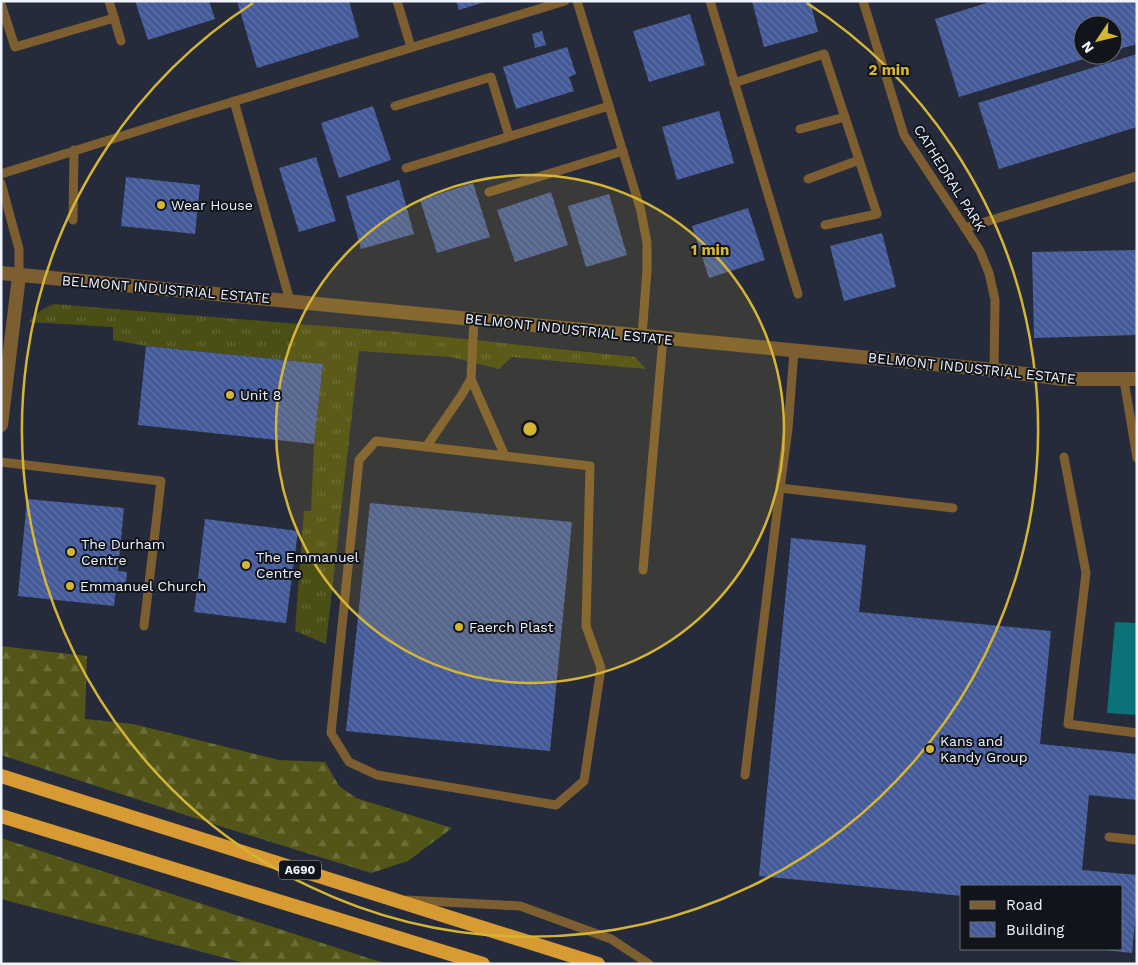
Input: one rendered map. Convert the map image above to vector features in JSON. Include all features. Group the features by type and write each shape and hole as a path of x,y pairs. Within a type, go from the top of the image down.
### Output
{"highway":[{"name":"A690","path":"1,776 598,964"},
{"path":"1,816 483,964"}],"street":[{"name":"BELMONT INDUSTRIAL ESTATE","path":"1,273 994,370 1062,379 1131,379"},
{"path":"1,425 19,276"}],"lane":[{"path":"109,1 121,41"},
{"path":"397,1 411,47"},
{"path":"1,174 234,101 566,1"},
{"path":"577,1 641,211 647,243 642,336"},
{"path":"710,1 798,294"},
{"name":"CATHEDRAL PARK","path":"863,1 904,136 966,228 980,251 989,273 996,300 994,370"},
{"path":"1,4 15,47 114,18"},
{"path":"734,83 824,54 877,214 825,225"},
{"path":"395,106 491,77 509,136"},
{"path":"234,101 290,301"},
{"path":"406,168 609,106"},
{"path":"800,129 845,117"},
{"path":"73,220 74,150"},
{"path":"489,192 623,150"},
{"path":"808,178 859,160"},
{"path":"966,228 1137,176"},
{"path":"1,183 19,249 19,276"},
{"path":"474,319 471,379 505,456"},
{"path":"643,570 663,338"},
{"path":"745,775 788,429 794,351"},
{"path":"426,447 471,379"},
{"path":"1131,379 1137,458"},
{"path":"376,441 505,456 590,466 586,626 601,668 584,781 556,805 378,775 349,762 331,733 358,460 376,441"},
{"path":"1064,457 1086,573 1068,724 1137,733"},
{"path":"1,462 161,481 144,626"},
{"path":"780,488 953,508"},
{"path":"1109,837 1137,840"},
{"path":"394,899 520,906 611,939 649,964"}],"green space":[{"path":"54,304 397,332 635,357 646,369 512,357 499,369 451,357 359,351 326,644 295,631 304,511 311,511 314,444 323,364 146,346 113,340 113,327 29,322 40,311"},
{"path":"1,646 87,656 85,719 133,724 279,760 325,762 339,786 356,798 452,828 408,861 371,873 1,755"},
{"path":"1,838 388,964 248,964 1,899"}],"shaded area":[{"path":"1115,622 1137,623 1137,715 1107,713"}],"building":[{"path":"135,1 209,1 215,19 148,40"},
{"path":"237,1 349,1 359,37 257,68"},
{"path":"456,1 485,1 485,2 459,10"},
{"path":"752,1 810,1 818,32 764,47"},
{"path":"993,1 1137,1 1137,44 1123,48 1123,15 1073,15 1073,62 959,97 935,19"},
{"path":"690,14 705,65 649,82 633,31"},
{"path":"542,31 546,45 535,48 532,34"},
{"path":"567,47 576,74 569,77 574,91 516,109 503,67"},
{"path":"1137,54 1137,127 999,169 978,103 1101,65 1123,65 1123,58"},
{"path":"373,106 391,160 339,178 321,123"},
{"path":"719,111 734,163 677,180 662,127"},
{"path":"316,157 336,221 299,232 279,168"},
{"name":"Wear House","path":"126,177 200,185 195,234 121,226"},
{"path":"399,180 414,234 361,249 346,196"},
{"path":"473,183 490,237 437,253 420,200"},
{"path":"551,192 568,245 515,262 497,210"},
{"path":"609,194 627,255 586,267 568,206"},
{"path":"748,208 765,260 709,278 692,226"},
{"path":"882,233 896,287 844,301 830,246"},
{"path":"1137,250 1137,335 1034,338 1032,252"},
{"name":"Unit 8","path":"146,346 323,364 314,444 138,425"},
{"name":"The Durham Centre","path":"27,499 124,508 118,571 127,572 125,590 116,589 114,606 18,596"},
{"name":"Faerch Plast","path":"370,503 572,522 550,751 346,731"},
{"name":"The Emmanuel Centre","path":"205,519 298,531 286,623 194,612"},
{"name":"Kans and Kandy Group","path":"791,538 866,545 859,612 1051,631 1040,744 1137,754 1137,800 1089,795 1082,870 1137,875 1137,902 1132,953 1104,950 1123,950 1123,885 960,885 960,896 759,876"}],"place":[{"name":"Wear House","path":"161,205"},
{"name":"Unit 8","path":"230,395"},
{"name":"The Durham Centre","path":"71,552"},
{"name":"The Emmanuel Centre","path":"246,565"},
{"name":"Emmanuel Church","path":"70,586"},
{"name":"Faerch Plast","path":"459,627"},
{"name":"Kans and Kandy Group","path":"930,749"}]}
